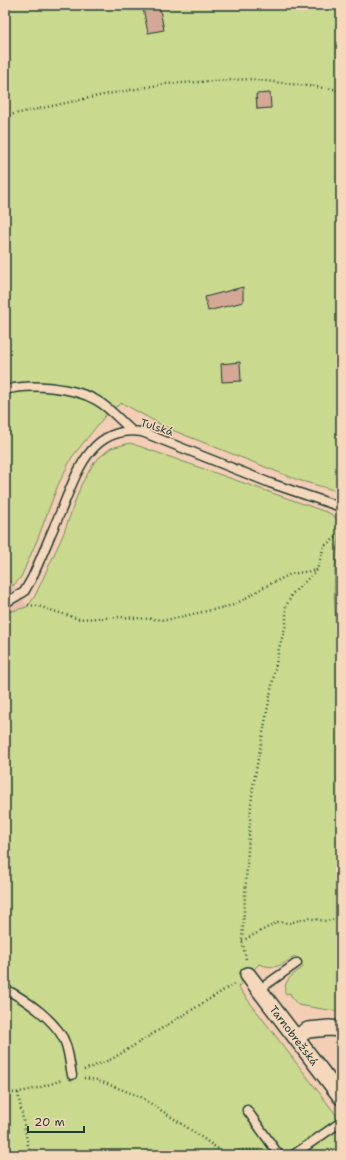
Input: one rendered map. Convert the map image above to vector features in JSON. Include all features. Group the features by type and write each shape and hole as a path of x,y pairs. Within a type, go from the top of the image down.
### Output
{"street":[{"name":"Tarnobrežská","path":"248,975 341,1096"},
{"path":"296,1037 308,1030 329,1028 341,1029"}],"lane":[{"path":"5,390 12,388 40,387 83,394 97,401 131,430"},
{"name":"Tulská","path":"5,602 24,592 32,578 74,478 84,459 96,445 106,437 119,432 131,430 155,436 270,483 341,507"},
{"path":"260,990 296,963"},
{"path":"5,989 31,1006 55,1026 66,1044 72,1075"},
{"path":"248,1110 277,1152"},
{"path":"293,1155 341,1122"}],"path":[{"path":"5,116 92,97 164,84 249,79 341,90"},
{"path":"5,1094 18,1093 51,1084 112,1059 248,975 242,941 251,805 253,786 279,648 286,626 286,606 292,593 317,570 324,546 341,534"},
{"path":"5,602 38,606 79,619 121,617 166,620 234,605 264,587 291,574 317,570"},
{"path":"242,941 278,922 289,923 308,918 326,921 341,918"},
{"path":"72,1075 96,1080 141,1097 227,1155 242,1150 277,1152"},
{"path":"18,1093 29,1150 28,1155"},
{"path":"29,1150 36,1155"}],"shaded area":[{"path":"5,575 13,586 28,607 5,613"}],"green space":[{"path":"5,5 341,5 341,492 298,480 167,428 122,403 109,411 72,457 58,485 38,538 21,577 13,586 5,575"},
{"path":"130,443 329,513 341,521 334,585 336,626 341,647 341,1012 298,1005 290,993 285,994 287,981 292,975 303,967 295,956 274,967 259,964 238,987 341,1121 341,1155 5,1155 5,613 27,607 35,596 63,535 81,485 95,461 111,448"}],"building":[{"path":"159,5 164,30 148,33 143,8"},
{"path":"270,93 271,108 257,109 256,94"},
{"path":"243,287 243,302 208,311 205,297"},
{"path":"240,362 241,381 222,382 221,364"}]}
